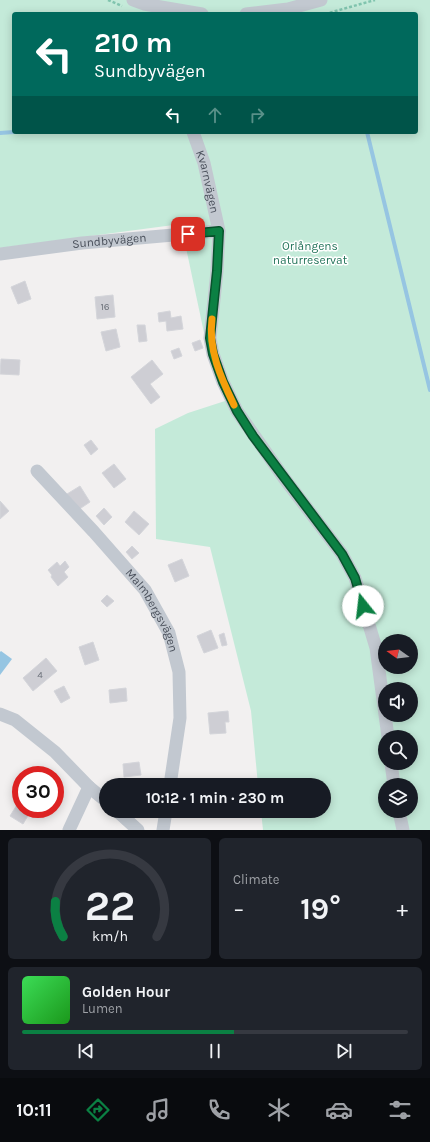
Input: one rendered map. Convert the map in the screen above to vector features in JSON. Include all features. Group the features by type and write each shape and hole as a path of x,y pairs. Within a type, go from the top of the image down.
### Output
{"street":[{"path":"263,12 288,9 321,0"},
{"path":"141,6 187,12"},
{"name":"Kvarnvägen","path":"194,134 204,163 219,231 217,271 210,338 213,354 223,382 237,411 284,478 342,554 355,578 376,648 387,730"},
{"name":"Sundbyvägen","path":"0,254 82,243 219,231"},
{"name":"Malmbergsvägen","path":"37,471 94,532 144,590 169,633 180,672 180,718 171,778"},
{"path":"0,714 15,720 49,748 99,796"},
{"path":"69,830 89,787"},
{"path":"125,818 138,830"},
{"path":"163,830 165,818"},
{"path":"400,818 402,830"}],"path":[{"path":"332,12 375,0"}],"green space":[{"name":"Orlångens naturreservat","path":"0,0 430,0 430,830 263,830 262,818 331,818 331,778 257,778 251,711 210,547 156,539 155,429 188,413 225,401 227,404 211,366 181,224 0,248"}],"water":[{"path":"1,651 12,659 0,675 0,652"}],"building":[{"path":"25,281 31,299 18,304 11,287"},
{"path":"113,295 115,317 97,319 95,297"},
{"path":"170,311 171,318 181,316 183,329 167,331 166,321 159,322 158,313"},
{"path":"137,325 145,325 147,341 139,342"},
{"path":"116,329 120,347 106,351 101,332"},
{"path":"200,340 203,348 195,351 192,343"},
{"path":"179,348 182,356 174,359 171,351"},
{"path":"1,359 20,360 19,375 0,374"},
{"path":"152,360 163,374 150,384 160,397 151,404 131,377"},
{"path":"91,440 98,449 91,455 84,445"},
{"path":"114,464 126,479 114,488 102,473"},
{"path":"80,486 90,502 78,510 67,494"},
{"path":"0,501 9,511 0,519"},
{"path":"104,508 112,517 104,525 96,516"},
{"path":"134,511 149,524 139,535 125,522"},
{"path":"132,546 139,553 132,559 126,552"},
{"path":"182,559 189,576 175,582 168,565"},
{"path":"65,561 69,567 64,572 68,577 58,586 48,570 57,562 60,566"},
{"path":"107,595 114,601 107,607 101,601"},
{"path":"211,630 218,648 204,653 197,636"},
{"path":"224,633 227,645 222,646 219,635"},
{"path":"93,642 99,660 85,665 79,647"},
{"path":"46,658 57,671 33,691 23,678"},
{"path":"64,686 70,698 61,703 54,691"},
{"path":"126,688 127,701 110,703 109,690"},
{"path":"228,711 229,722 225,722 226,733 210,734 208,713"},
{"path":"139,762 141,775 124,777 123,764"},
{"path":"13,818 27,818 23,824"}],"waterway":[{"path":"0,133 12,132"},
{"path":"367,134 430,390"}],"slow traffic":[{"path":"212,319 210,338 213,354 223,382 234,405"}],"route":[{"path":"188,234 219,231 217,271 210,338 213,354 223,382 237,411 253,436 342,554 355,578 363,606"}]}
